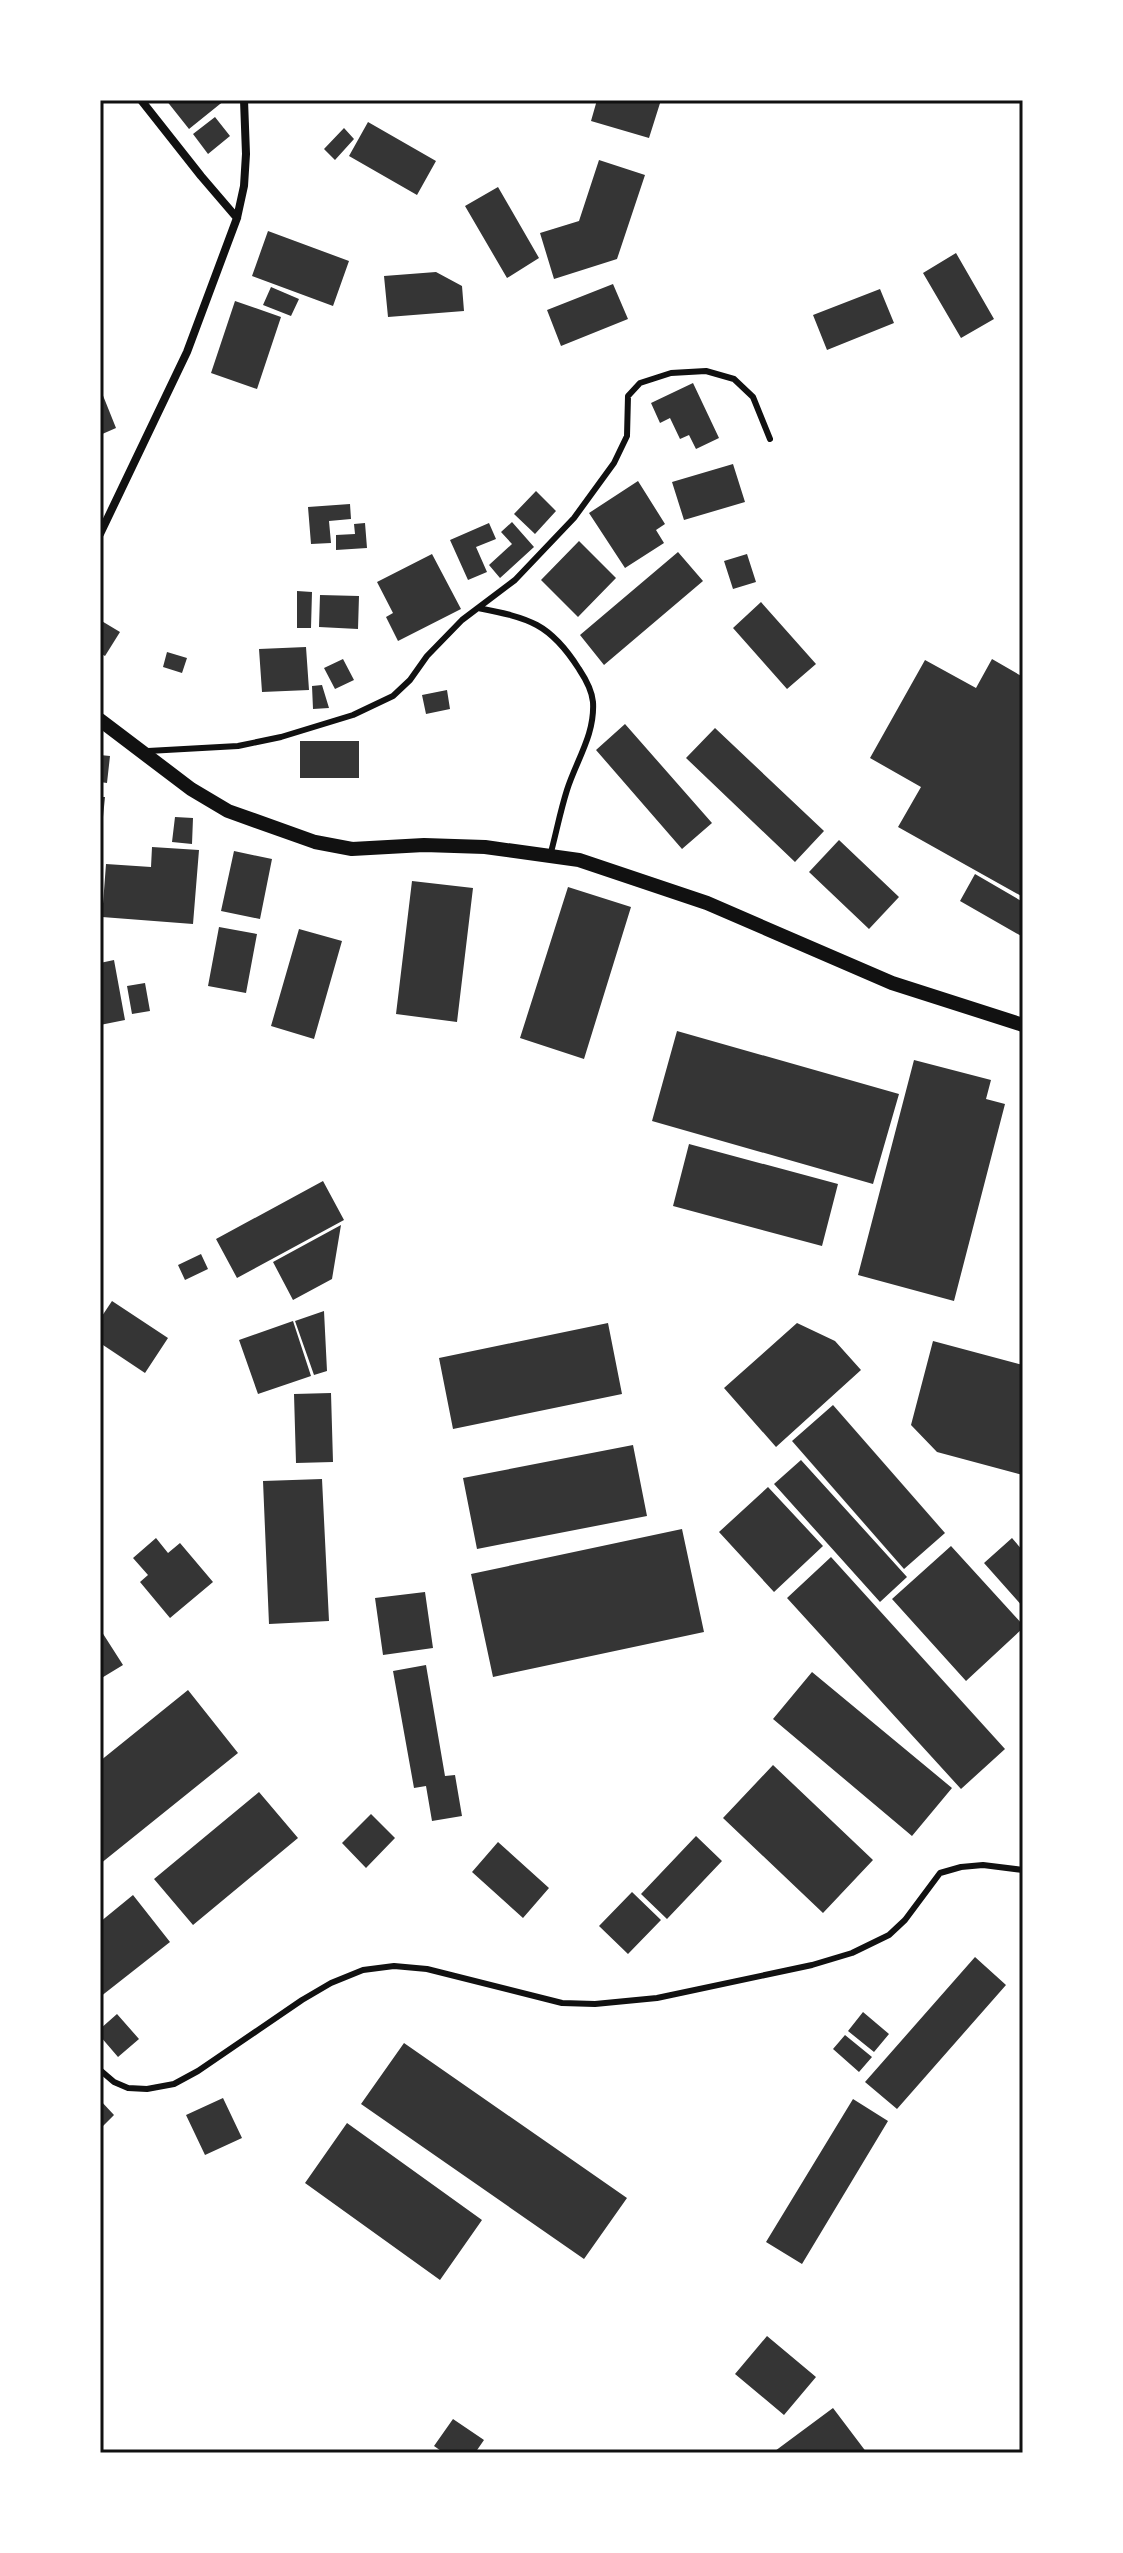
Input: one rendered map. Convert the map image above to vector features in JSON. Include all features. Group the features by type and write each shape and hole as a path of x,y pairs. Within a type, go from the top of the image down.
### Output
{"street":[{"path":"141,100 237,218"},
{"path":"100,534 187,352 237,218 244,186 246,154 244,100"},
{"path":"100,720 191,789 228,811 315,842 352,849 424,845 485,847 579,860 707,903 892,983 1023,1025"}],"lane":[{"path":"145,752 238,746 281,737 364,711 393,696 462,620 515,580 574,518 614,463 627,436 628,396 640,383 671,373 706,371 734,379 753,397 770,439"},
{"path":"478,608 512,615 554,635 584,676 593,701 590,735 567,788 550,856"},
{"path":"100,2070 114,2082 128,2088 147,2089 174,2084 302,2000 331,1983 363,1970 394,1966 427,1969 562,2003 595,2004 657,1998 812,1965 873,1945 889,1935 905,1920 940,1873 983,1865 1023,1870"}],"building":[{"path":"166,100 225,100 189,129"},
{"path":"597,100 661,100 649,138 591,121"},
{"path":"215,117 230,136 208,154 193,134"},
{"path":"368,122 436,161 417,195 349,156"},
{"path":"344,128 354,139 335,160 324,149"},
{"path":"599,160 645,175 617,259 554,279 540,233 579,221"},
{"path":"498,187 539,258 507,278 465,206"},
{"path":"268,231 349,261 333,306 252,276"},
{"path":"956,253 994,319 961,338 923,273"},
{"path":"436,272 462,286 464,311 388,317 384,276"},
{"path":"613,284 628,319 561,346 547,310"},
{"path":"271,287 299,299 291,316 263,305"},
{"path":"880,289 894,323 827,350 813,315"},
{"path":"235,301 281,317 257,389 211,373"},
{"path":"693,383 719,438 696,449 689,435 680,439 670,418 660,423 651,403"},
{"path":"100,388 116,428 100,435"},
{"path":"733,464 745,502 684,520 672,482"},
{"path":"638,481 665,524 656,530 664,543 625,568 589,513"},
{"path":"536,491 556,511 535,534 514,514"},
{"path":"350,504 351,519 329,521 331,543 311,544 308,507"},
{"path":"512,522 534,547 500,578 489,565 512,544 501,532"},
{"path":"365,523 367,548 336,550 336,535 355,534 354,524"},
{"path":"489,523 496,539 476,547 487,572 468,580 450,540"},
{"path":"579,541 616,578 578,617 541,580"},
{"path":"678,552 703,581 604,665 580,635"},
{"path":"432,554 461,609 398,641 386,617 393,613 377,582"},
{"path":"747,554 756,582 733,589 724,561"},
{"path":"297,591 312,592 311,628 297,628"},
{"path":"320,595 359,596 358,629 319,627"},
{"path":"761,602 816,664 787,689 733,628"},
{"path":"100,620 120,632 105,656 100,653"},
{"path":"306,647 309,690 262,692 259,649"},
{"path":"167,652 187,658 182,673 163,667"},
{"path":"343,659 354,680 335,689 324,668"},
{"path":"992,659 1023,677 1023,897 898,827 921,787 870,758 925,660 976,688"},
{"path":"322,685 329,708 313,709 312,686"},
{"path":"447,690 450,709 426,714 422,695"},
{"path":"625,724 712,823 682,849 596,750"},
{"path":"715,728 824,831 795,862 686,758"},
{"path":"300,741 359,741 359,778 300,778"},
{"path":"100,755 110,756 107,783 100,782"},
{"path":"100,797 105,797 102,827 100,827"},
{"path":"175,817 193,818 192,844 172,842"},
{"path":"839,840 899,897 869,929 809,872"},
{"path":"152,847 199,850 193,924 102,917 106,864 151,867"},
{"path":"234,851 272,859 260,919 221,911"},
{"path":"975,874 1023,902 1023,937 960,901"},
{"path":"412,881 473,888 457,1022 396,1014"},
{"path":"568,887 631,907 584,1059 520,1038"},
{"path":"219,927 257,934 246,993 208,986"},
{"path":"299,929 342,941 314,1039 271,1026"},
{"path":"114,960 125,1020 100,1025 100,963"},
{"path":"145,983 150,1011 132,1014 127,986"},
{"path":"677,1031 899,1094 873,1184 652,1121"},
{"path":"914,1060 991,1080 986,1099 1005,1104 954,1301 858,1275"},
{"path":"689,1144 838,1184 822,1246 673,1206"},
{"path":"323,1181 344,1220 237,1278 216,1239"},
{"path":"341,1225 332,1279 293,1300 273,1262"},
{"path":"201,1254 208,1269 185,1280 178,1265"},
{"path":"112,1301 168,1338 145,1373 100,1343 100,1319"},
{"path":"324,1311 327,1371 314,1375 295,1321"},
{"path":"293,1321 311,1376 258,1394 239,1340"},
{"path":"608,1323 622,1394 453,1429 439,1358"},
{"path":"797,1323 835,1341 861,1370 776,1447 724,1388"},
{"path":"933,1341 1023,1365 1023,1475 937,1452 911,1425"},
{"path":"331,1393 333,1462 296,1463 294,1394"},
{"path":"833,1405 945,1533 904,1569 792,1441"},
{"path":"633,1445 647,1516 477,1549 463,1478"},
{"path":"801,1460 907,1577 880,1602 774,1484"},
{"path":"322,1479 329,1621 269,1624 263,1481"},
{"path":"768,1487 823,1546 774,1592 719,1532"},
{"path":"682,1529 704,1632 493,1677 471,1574"},
{"path":"156,1538 168,1553 180,1543 213,1582 170,1618 140,1582 148,1575 133,1558"},
{"path":"1012,1538 1023,1551 1023,1607 984,1563"},
{"path":"951,1546 1023,1625 966,1681 892,1599"},
{"path":"831,1557 1005,1749 961,1789 787,1598"},
{"path":"425,1592 433,1648 383,1655 375,1598"},
{"path":"100,1629 123,1665 100,1679"},
{"path":"426,1665 445,1776 455,1775 462,1816 432,1821 426,1786 414,1788 393,1671"},
{"path":"812,1672 952,1788 912,1836 773,1719"},
{"path":"188,1690 238,1753 100,1864 100,1761"},
{"path":"773,1765 873,1860 823,1913 723,1818"},
{"path":"259,1792 298,1838 193,1925 154,1879"},
{"path":"371,1814 395,1838 366,1868 342,1843"},
{"path":"696,1836 722,1861 667,1919 641,1894"},
{"path":"498,1842 549,1888 523,1918 472,1872"},
{"path":"632,1892 661,1920 628,1954 599,1926"},
{"path":"133,1895 170,1942 100,1997 100,1922"},
{"path":"975,1957 1006,1985 897,2109 865,2082"},
{"path":"863,2012 889,2034 874,2052 848,2031"},
{"path":"117,2014 139,2039 118,2057 100,2036 100,2029"},
{"path":"845,2035 872,2057 859,2072 833,2049"},
{"path":"404,2043 627,2198 584,2259 361,2104"},
{"path":"223,2098 242,2138 205,2155 186,2115"},
{"path":"853,2099 888,2121 802,2264 766,2242"},
{"path":"100,2100 114,2115 100,2129"},
{"path":"347,2123 482,2220 440,2280 305,2183"},
{"path":"767,2336 816,2377 784,2415 735,2374"},
{"path":"833,2408 867,2453 775,2451"},
{"path":"453,2419 484,2440 475,2453 444,2453 434,2446"}]}
